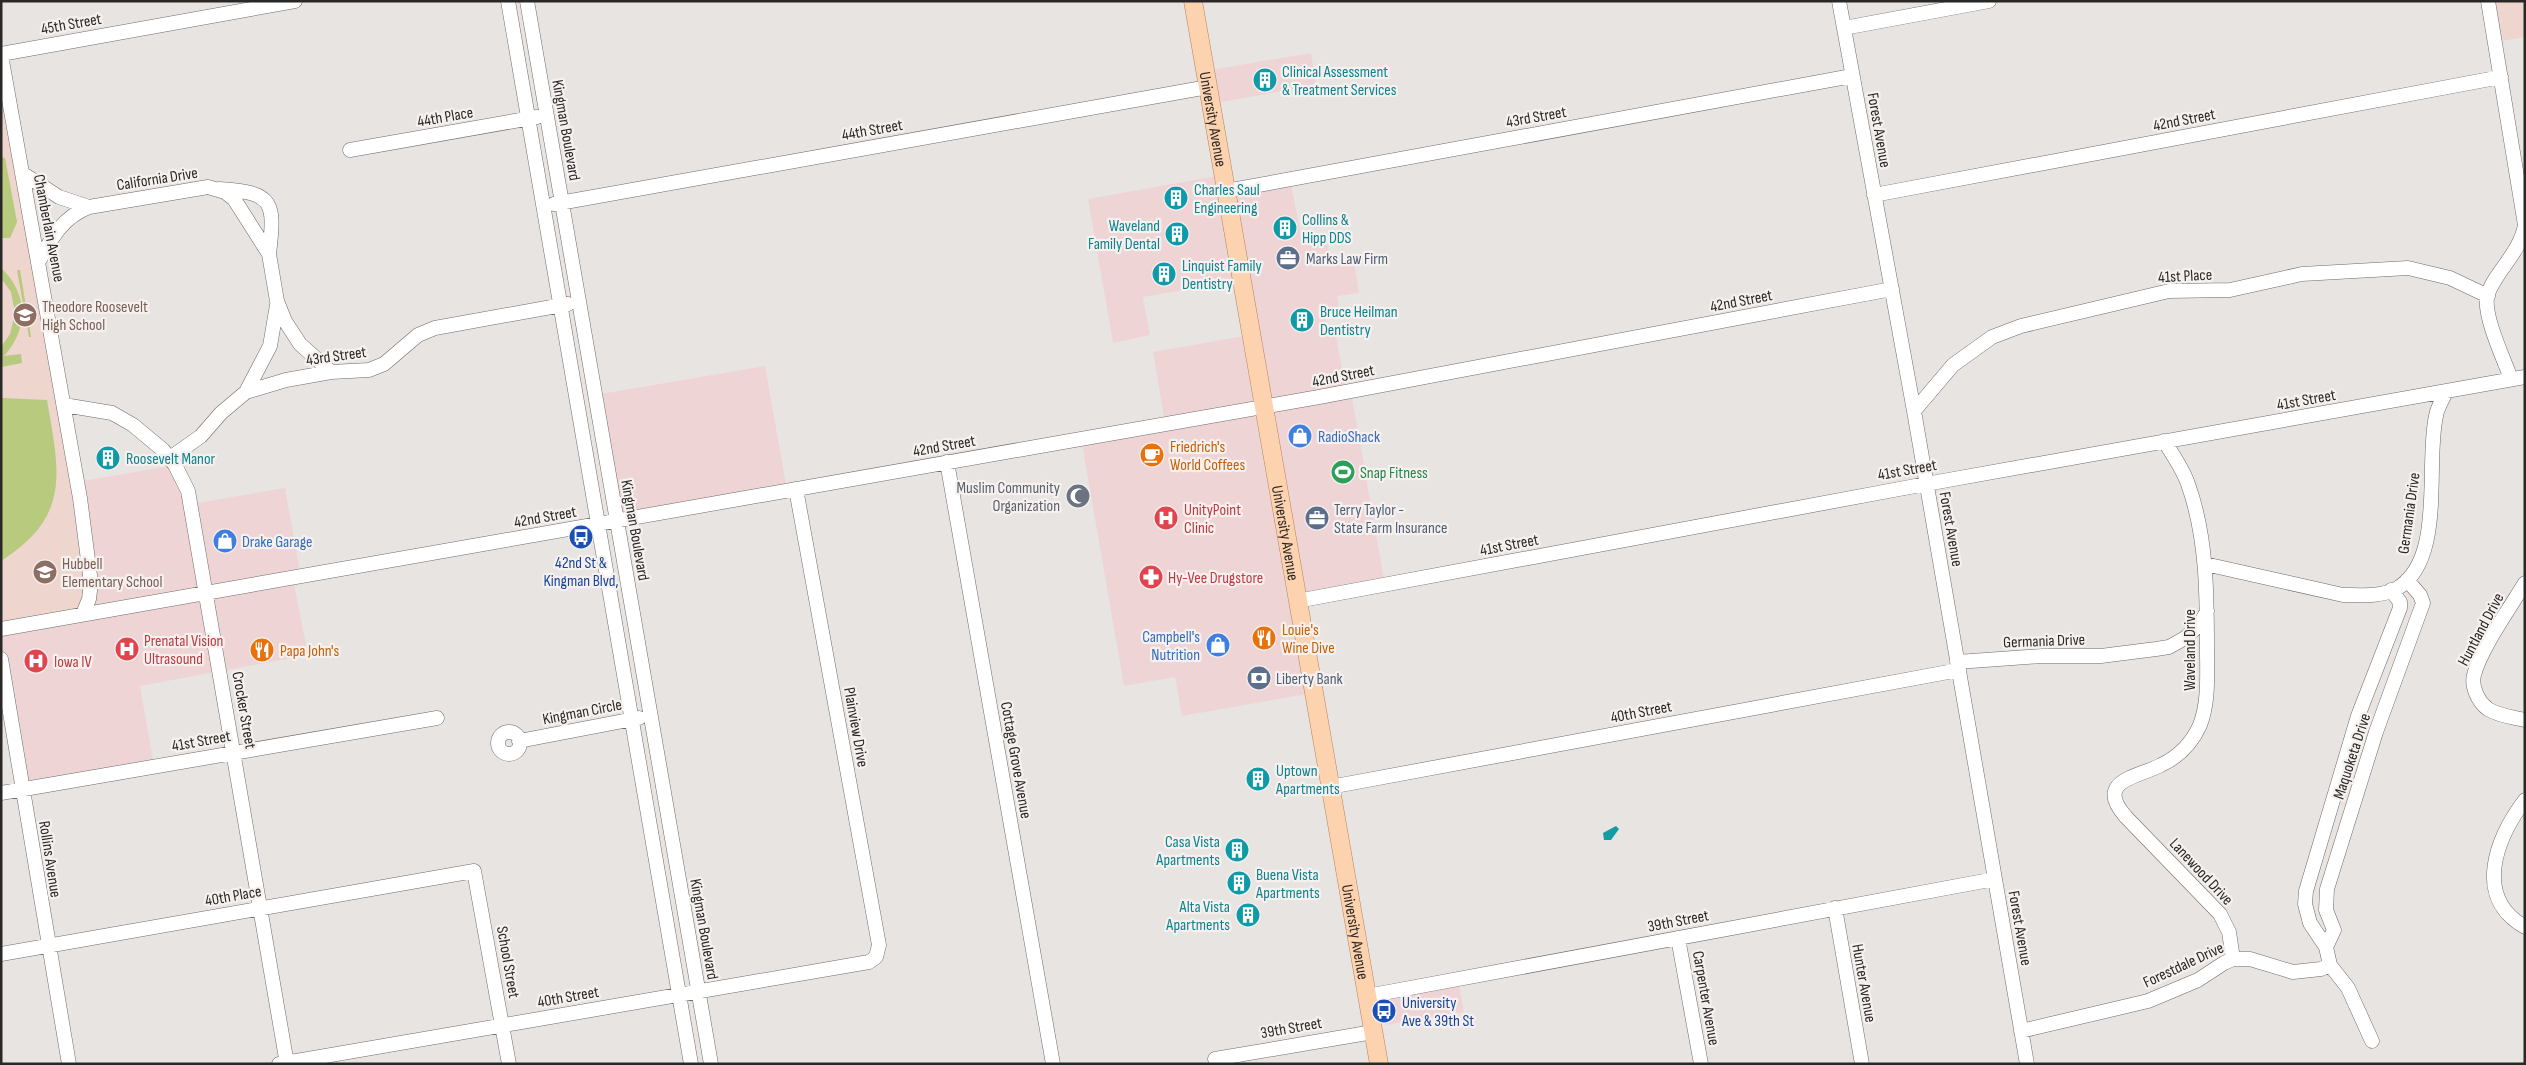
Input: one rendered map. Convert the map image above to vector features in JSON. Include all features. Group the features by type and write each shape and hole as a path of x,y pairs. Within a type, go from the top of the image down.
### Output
{"main road":[{"name":"University Avenue","path":"1193,1 1378,1064"}],"street":[{"name":"45th Street","path":"1,54 295,1"},
{"path":"508,1 692,1064"},
{"name":"Kingman Boulevard","path":"527,1 711,1064"},
{"name":"Forest Avenue","path":"1839,1 1914,411 2027,1064"},
{"path":"1844,28 1989,1"},
{"path":"2488,1 2525,225 2522,240 2488,296 2487,310 2518,378"},
{"name":"Chamberlain Avenue","path":"1,54 80,498 90,583 89,599 83,614"},
{"name":"43rd Street","path":"1226,191 1852,76"},
{"name":"42nd Street","path":"1874,195 2501,77"},
{"name":"44th Street","path":"543,206 1208,87"},
{"name":"44th Place","path":"350,150 546,115"},
{"name":"California Drive","path":"22,173 59,198 89,207"},
{"name":"California Drive","path":"39,261 57,229 67,219 89,207 208,187 216,189 234,199 269,254 278,301 285,321 300,344 331,372"},
{"path":"216,189 247,191 259,195 268,204 272,216 269,254"},
{"name":"41st Place","path":"1914,411 1953,365 1992,337 2021,326 2169,291 2230,290 2302,274 2408,268 2450,278 2488,296"},
{"name":"42nd Street","path":"1,629 1263,407 1892,289"},
{"name":"California Drive","path":"246,392 270,346 278,301"},
{"name":"43rd Street","path":"170,458 201,436 221,413 246,392 286,380 331,372 369,370 384,364 418,335 435,328 579,302"},
{"name":"41st Street","path":"1297,601 1926,484 2518,378"},
{"name":"Germania Drive","path":"2205,564 2343,595 2366,596 2391,590 2407,580 2422,559 2426,540 2433,480 2433,438 2436,414 2446,392"},
{"name":"Crocker Street","path":"64,405 112,413 149,437 170,458 188,490 235,752 284,1063"},
{"name":"Waveland Drive","path":"2126,817 2118,808 2116,801 2116,794 2120,783 2132,775 2161,765 2180,753 2199,726 2206,700 2207,611 2205,564 2189,485 2164,442"},
{"name":"Cottage Grove Avenue","path":"947,462 1053,1064"},
{"name":"Plainview Drive","path":"796,489 879,945 876,957 863,963"},
{"name":"Maquoketa Drive","path":"2326,947 2334,930 2326,910 2328,889 2376,732 2423,603 2420,595 2407,580"},
{"name":"Huntland Drive","path":"2525,583 2479,662 2474,683 2476,694 2487,708 2500,715 2525,720"},
{"name":"Maquoketa Drive","path":"2372,1041 2348,988 2330,965 2326,947 2310,923 2305,904 2306,891 2358,716 2400,608 2400,602 2391,590"},
{"name":"Germania Drive","path":"1958,666 2042,656 2101,656 2156,650 2169,647 2185,638 2200,624 2207,611"},
{"name":"Rollins Avenue","path":"1,659 69,1064"},
{"name":"40th Street","path":"1330,787 1958,666"},
{"name":"Kingman Circle","path":"519,741 650,715"},
{"name":"41st Street","path":"1,793 437,718"},
{"path":"2525,800 2509,822 2499,844 2494,867 2497,894 2503,906 2510,916 2525,927"},
{"name":"Lanewood Drive","path":"2126,817 2220,914 2229,932 2233,959"},
{"name":"40th Place","path":"1,954 470,870"},
{"name":"School Street","path":"470,870 476,874 509,1064"},
{"name":"39th Street","path":"1367,996 1995,879"},
{"name":"Hunter Avenue","path":"1834,908 1862,1064"},
{"name":"Carpenter Avenue","path":"1678,938 1701,1064"},
{"name":"Forestdale Drive","path":"2021,1031 2148,1001 2198,980 2233,959 2250,959 2293,972 2320,969 2330,965"},
{"name":"40th Street","path":"284,1063 863,963"},
{"name":"39th Street","path":"1215,1059 1373,1032"}],"shaded area":[{"path":"2488,1 2525,1 2525,37 2495,42"},
{"path":"1311,53 1316,85 1210,104 1205,71"},
{"name":"Theodore Roosevelt High School","path":"1,55 80,498 87,607 1,629"},
{"path":"1223,175 1226,191 1290,179 1302,241 1326,238 1332,266 1354,262 1359,293 1337,296 1340,314 1325,317 1328,331 1335,330 1346,392 1351,392 1385,585 1297,601 1313,693 1182,716 1175,677 1124,686 1081,438 1165,423 1153,352 1250,335 1241,280 1143,297 1150,335 1113,343 1088,199"},
{"path":"765,366 787,490 617,521 595,395"},
{"path":"175,465 191,504 285,488 301,577 293,579 308,655 140,686 154,766 23,789 1,659 1,629 77,482"},
{"path":"1459,986 1464,1012 1385,1025 1382,1010 1388,999"}],"green space":[{"path":"1,157 5,158 17,222 10,238 1,238"},
{"path":"1,268 16,288 22,311 18,334 4,356 21,354 22,363 1,367 1,347 10,334 15,313 11,292 1,278"},
{"path":"17,270 20,270 31,337 29,337"},
{"path":"1,398 47,400 55,449 56,470 55,490 50,509 40,527 24,544 1,561"}],"water":[{"path":"1616,826 1619,829 1611,840 1604,840 1603,833"}],"place":[{"name":"Clinical Assessment & Treatment Services","path":"1265,80"},
{"name":"Charles Saul Engineering","path":"1176,198"},
{"name":"Collins & Hipp DDS","path":"1285,228"},
{"name":"Waveland Family Dental","path":"1177,234"},
{"name":"Marks Law Firm","path":"1288,258"},
{"name":"Linquist Family Dentistry","path":"1164,274"},
{"name":"Theodore Roosevelt High School","path":"25,315"},
{"name":"Bruce Heilman Dentistry","path":"1302,320"},
{"name":"RadioShack","path":"1300,436"},
{"name":"Friedrich's World Coffees","path":"1152,455"},
{"name":"Roosevelt Manor","path":"108,458"},
{"name":"Snap Fitness","path":"1343,472"},
{"name":"Muslim Community Organization","path":"1078,496"},
{"name":"UnityPoint Clinic","path":"1166,518"},
{"name":"Terry Taylor - State Farm Insurance","path":"1317,518"},
{"name":"42nd St & Kingman Blvd,","path":"581,537"},
{"name":"Drake Garage","path":"225,541"},
{"name":"Hubbell Elementary School","path":"45,572"},
{"name":"Hy-Vee Drugstore","path":"1151,577"},
{"name":"Louie's Wine Dive","path":"1264,638"},
{"name":"Campbell's Nutrition","path":"1218,645"},
{"name":"Prenatal Vision Ultrasound","path":"127,649"},
{"name":"Papa John's","path":"262,650"},
{"name":"Iowa IV","path":"36,661"},
{"name":"Liberty Bank","path":"1259,678"},
{"name":"Uptown Apartments","path":"1258,779"},
{"name":"Casa Vista Apartments","path":"1237,850"},
{"name":"Buena Vista Apartments","path":"1239,883"},
{"name":"Alta Vista Apartments","path":"1248,915"},
{"name":"University Ave & 39th St","path":"1384,1011"}]}
